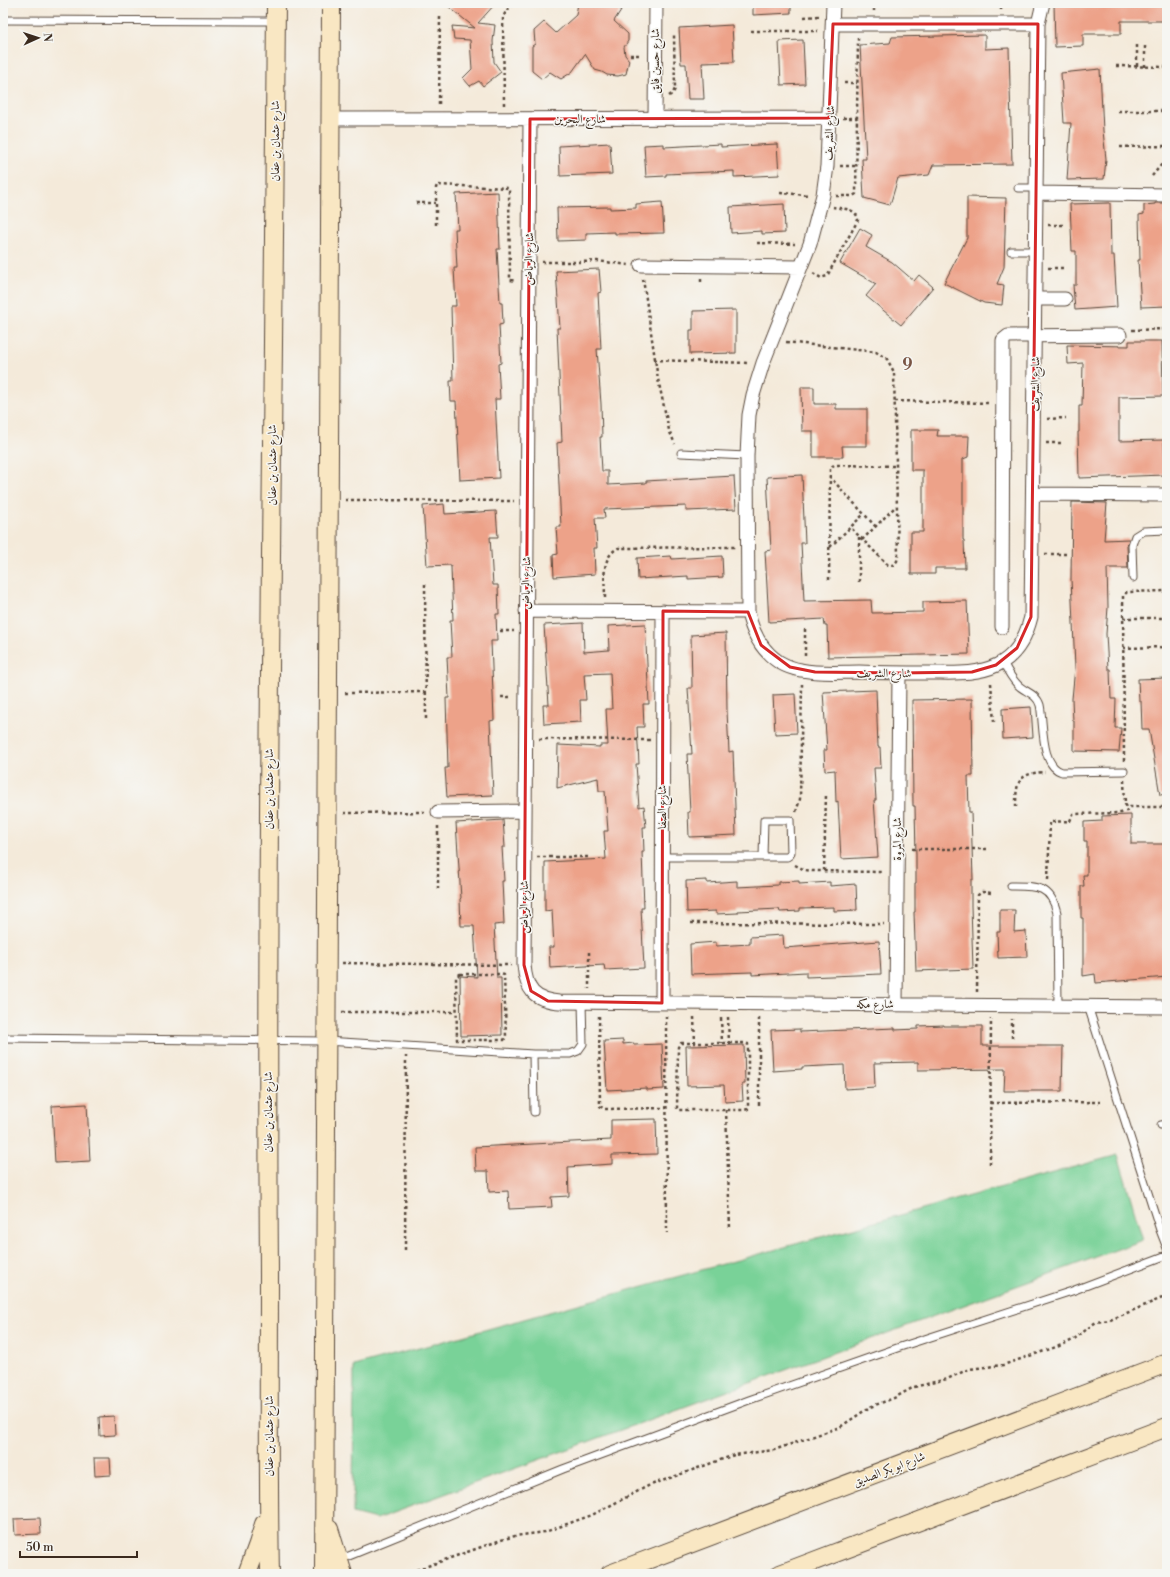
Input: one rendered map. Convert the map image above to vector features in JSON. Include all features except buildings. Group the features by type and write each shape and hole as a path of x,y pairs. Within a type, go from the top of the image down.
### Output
{"main road":[{"name":"شارع عثمان بن عفان","path":"270,1574 267,1041 276,3"},
{"path":"324,1574 331,3"},
{"name":"شارع ابو بكر الصديق","path":"610,1574 1167,1363"},
{"path":"780,1574 1167,1428"},
{"path":"324,1507 341,1567"},
{"path":"247,1574 269,1508"}],"street":[{"name":"شارع حسين فايق","path":"655,118 656,3"},
{"name":"شارع الشريف","path":"833,3 830,118 827,166 822,200 810,244 763,363 753,395 749,415 747,456 748,612 754,634 765,650 779,662 790,667 803,671 899,673 967,672 990,668 1003,662 1017,648 1028,629 1031,617 1033,554 1038,24 1044,3"},
{"path":"833,27 858,23 995,25 1038,24"},
{"name":"شارع البحرين","path":"330,119 830,118"},
{"name":"شارع الرياض","path":"530,119 524,965 526,984 538,997 548,1001 590,1002"},
{"path":"1037,190 1167,195"},
{"path":"641,265 801,267"},
{"path":"1036,299 1065,299"},
{"path":"1002,626 1003,340 1008,336 1120,336"},
{"path":"1033,494 1167,495"},
{"path":"526,611 748,612"},
{"name":"شارع الصفا","path":"663,611 662,857 664,1003"},
{"name":"شارع المروة","path":"896,1004 899,673"},
{"path":"438,812 524,811"},
{"name":"شارع مكه","path":"590,1002 1167,1007"}],"lane":[{"path":"3,20 276,21"},
{"path":"1018,188 1037,190"},
{"path":"1011,251 1036,251"},
{"path":"681,453 747,456"},
{"path":"1133,578 1132,545 1135,536 1143,531 1167,530"},
{"path":"1003,662 1009,674 1017,684 1034,695 1038,700 1040,705 1042,733 1048,755 1054,768 1062,772 1124,771"},
{"path":"662,857 763,857 786,857 790,855 791,852 789,820 763,821 763,857"},
{"path":"1011,886 1037,887 1047,892 1052,898 1057,913 1058,1006"},
{"path":"3,1038 326,1041 533,1054 570,1054 578,1052 583,1044 590,1002"},
{"path":"1088,1006 1167,1248"},
{"path":"533,1054 534,1112"},
{"path":"341,1567 563,1469 749,1400 900,1347 1072,1291 1167,1254"}],"path":[{"path":"504,119 504,17 507,10 516,3"},
{"path":"1001,3 1001,11"},
{"path":"439,119 440,16"},
{"path":"822,200 852,196 856,194 858,23"},
{"path":"751,31 833,27"},
{"path":"655,104 675,91 674,35"},
{"path":"1136,66 1137,43"},
{"path":"1145,44 1145,67"},
{"path":"1116,66 1167,67"},
{"path":"1118,111 1167,111"},
{"path":"1120,146 1167,146"},
{"path":"1152,176 1167,158"},
{"path":"436,225 437,185 508,188 510,280 529,281"},
{"path":"780,193 822,200 854,212 858,215 858,220 827,276 822,278 801,267"},
{"path":"416,204 436,203"},
{"path":"757,243 810,244"},
{"path":"529,262 597,261 641,265 654,360 669,430 681,453"},
{"path":"1120,336 1134,329 1167,329"},
{"path":"772,340 876,352 882,354 892,365 894,372 895,401 898,556 895,563 888,565 850,527"},
{"path":"654,360 763,363"},
{"path":"895,401 1002,404"},
{"path":"1034,419 1066,418"},
{"path":"830,580 830,468 834,465 896,466"},
{"path":"829,476 876,527"},
{"path":"328,500 527,502"},
{"path":"862,540 897,506"},
{"path":"830,547 864,514"},
{"path":"859,536 859,585"},
{"path":"605,611 605,563 612,552 618,548 748,547"},
{"path":"1033,554 1067,554"},
{"path":"426,584 426,720"},
{"path":"1129,808 1125,804 1124,771 1123,596 1125,593 1167,591"},
{"path":"1122,618 1167,618"},
{"path":"789,820 798,809 800,799 805,629"},
{"path":"1123,648 1167,647"},
{"path":"990,668 994,722"},
{"path":"328,693 426,692"},
{"path":"525,739 663,740"},
{"path":"1016,807 1016,790 1018,783 1027,774 1034,772 1062,772"},
{"path":"824,872 826,794"},
{"path":"1047,892 1050,822 1070,821 1073,814 1121,813 1126,812 1129,808 1167,808"},
{"path":"327,813 438,812 438,889"},
{"path":"897,848 987,849"},
{"path":"524,858 591,857"},
{"path":"786,857 798,867 812,872 897,872"},
{"path":"977,1005 978,898 981,892 992,892"},
{"path":"691,923 897,924"},
{"path":"589,952 590,1002 600,1106 604,1109 666,1108"},
{"path":"327,963 524,965"},
{"path":"457,975 504,975 506,1037 504,1040 458,1041 456,1038 456,1012 457,975"},
{"path":"664,1003 666,1233"},
{"path":"693,1003 695,1043"},
{"path":"725,1003 729,1043"},
{"path":"722,1043 725,1003"},
{"path":"759,1003 759,1105"},
{"path":"990,1164 991,1005"},
{"path":"1012,1005 1012,1038"},
{"path":"326,1012 456,1012"},
{"path":"745,1042 748,1045 748,1107 746,1110 677,1110 678,1047 681,1043 722,1043 745,1042"},
{"path":"405,1250 406,1046"},
{"path":"990,1103 1100,1102"},
{"path":"726,1110 730,1229"},
{"path":"405,1574 501,1540 515,1536 545,1532 586,1518 605,1510 648,1486 734,1455 774,1450 840,1427 870,1407 894,1398 914,1387 947,1379 969,1369 1003,1365 1062,1345 1073,1340 1096,1322 1110,1320 1167,1296"}],"highlighted area":[{"path":"833,24 1038,24 1031,617 1017,648 996,665 972,672 815,672 790,667 761,645 748,612 663,611 662,1003 548,1001 531,991 524,965 530,119 829,118"}],"green space":[{"path":"1118,1155 1143,1240 376,1519 353,1513 354,1366"}],"district":[{"name":"9","path":"908,364"}]}
